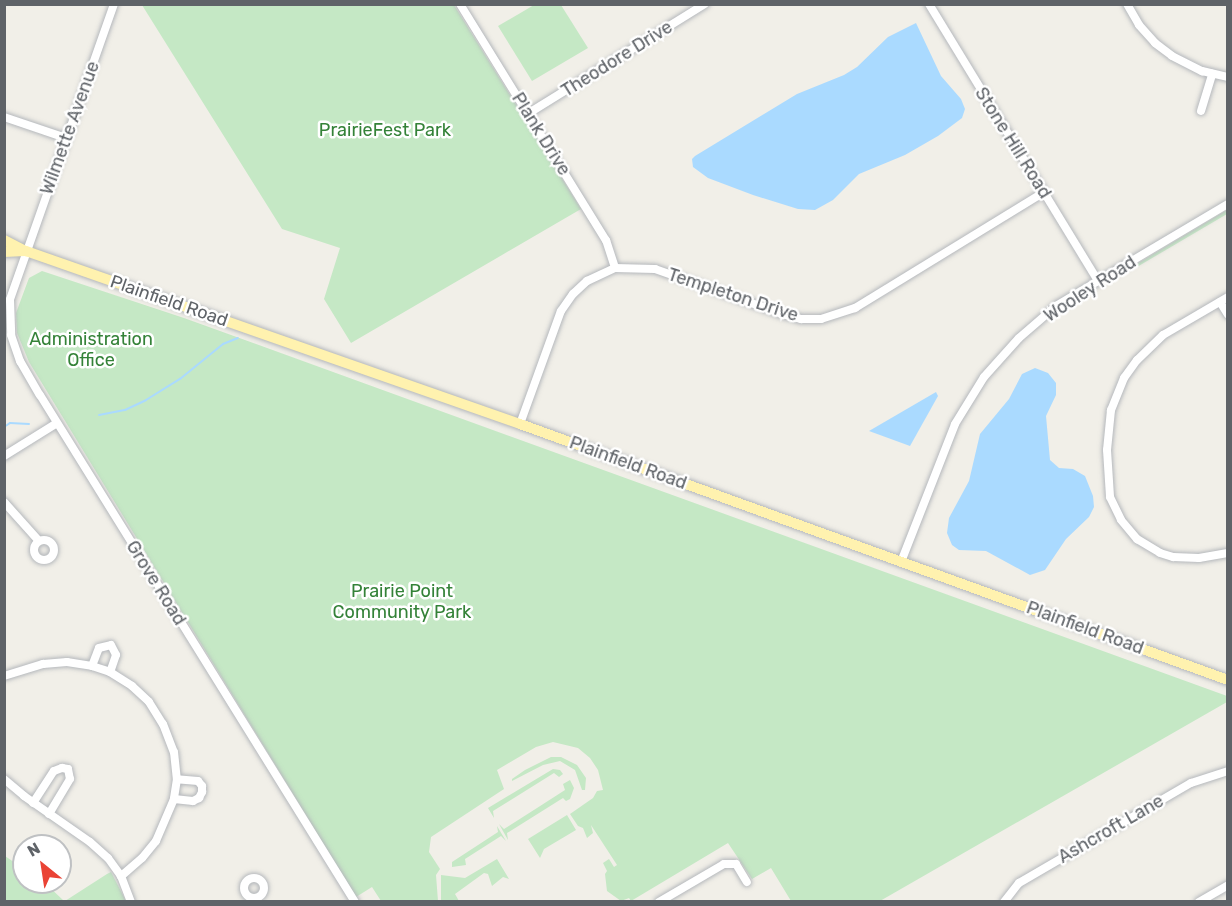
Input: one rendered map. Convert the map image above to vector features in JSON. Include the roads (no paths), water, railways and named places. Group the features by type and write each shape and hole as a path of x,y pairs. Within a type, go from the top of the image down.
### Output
{"main road":[{"name":"Plainfield Road","path":"4,240 26,251 520,424 1227,680"},
{"name":"Plainfield Road","path":"4,252 26,251"}],"street":[{"name":"Wilmette Avenue","path":"26,251 114,4"},
{"name":"Plank Drive","path":"460,4 606,240 615,267"},
{"name":"Theodore Drive","path":"529,113 705,4"},
{"name":"Stone Hill Road","path":"929,4 1098,281"},
{"path":"1127,4 1139,25 1155,43 1172,56 1212,74 1227,77"},
{"path":"1201,111 1212,74"},
{"path":"4,117 66,138"},
{"name":"Templeton Drive","path":"520,424 561,311 573,294 587,281 615,267 655,269 782,314 801,319 821,319 855,308 1044,192"},
{"name":"Wooley Road","path":"902,562 955,424 984,377 1019,338 1041,319 1098,281 1227,204"},
{"name":"Grove Road","path":"26,251 10,300 11,334 20,361 355,902"},
{"path":"1227,315 1223,299 1163,336 1137,360 1120,385 1110,412 1107,450 1110,497 1121,520 1137,539 1160,553 1173,557 1200,558 1227,553"},
{"path":"4,456 57,423"},
{"path":"4,502 39,541"},
{"path":"93,666 99,648 111,645 116,655 110,672"},
{"path":"4,676 43,664 67,662 93,666 110,672 132,686 149,702 163,724 174,752 177,779 174,799 156,841 142,858 121,876"},
{"path":"33,803 54,771 62,768 68,770 70,779 49,814"},
{"name":"Ashcroft Lane","path":"1004,902 1019,883 1191,783 1227,771"},
{"path":"4,779 33,803 90,842 121,876 131,902"},
{"path":"174,799 193,801 199,798 202,792 202,786 198,781 177,779"},
{"path":"659,902 724,864 736,864 747,882"},
{"path":"1199,902 1227,885"}],"water":[{"path":"916,23 941,76 961,99 965,109 962,118 938,136 905,155 859,174 833,200 815,210 798,209 753,195 708,178 693,167 692,159 695,156 797,94 844,75 857,67 888,37"},
{"path":"1035,368 1048,373 1056,383 1056,395 1046,416 1050,460 1059,468 1073,469 1085,476 1093,496 1094,507 1089,517 1066,539 1045,570 1030,575 986,551 959,550 952,545 947,533 949,518 969,481 980,434 1009,399 1022,374"},
{"path":"936,392 938,396 910,446 869,431"}],"waterway":[{"path":"99,415 125,410 146,400 180,379 223,344 238,338"},
{"path":"4,427 10,423 29,424"}],"park label":[{"name":"PrairieFest Park","path":"385,130"},
{"name":"Administration Office","path":"91,350"},
{"name":"Prairie Point Community Park","path":"402,602"}]}
